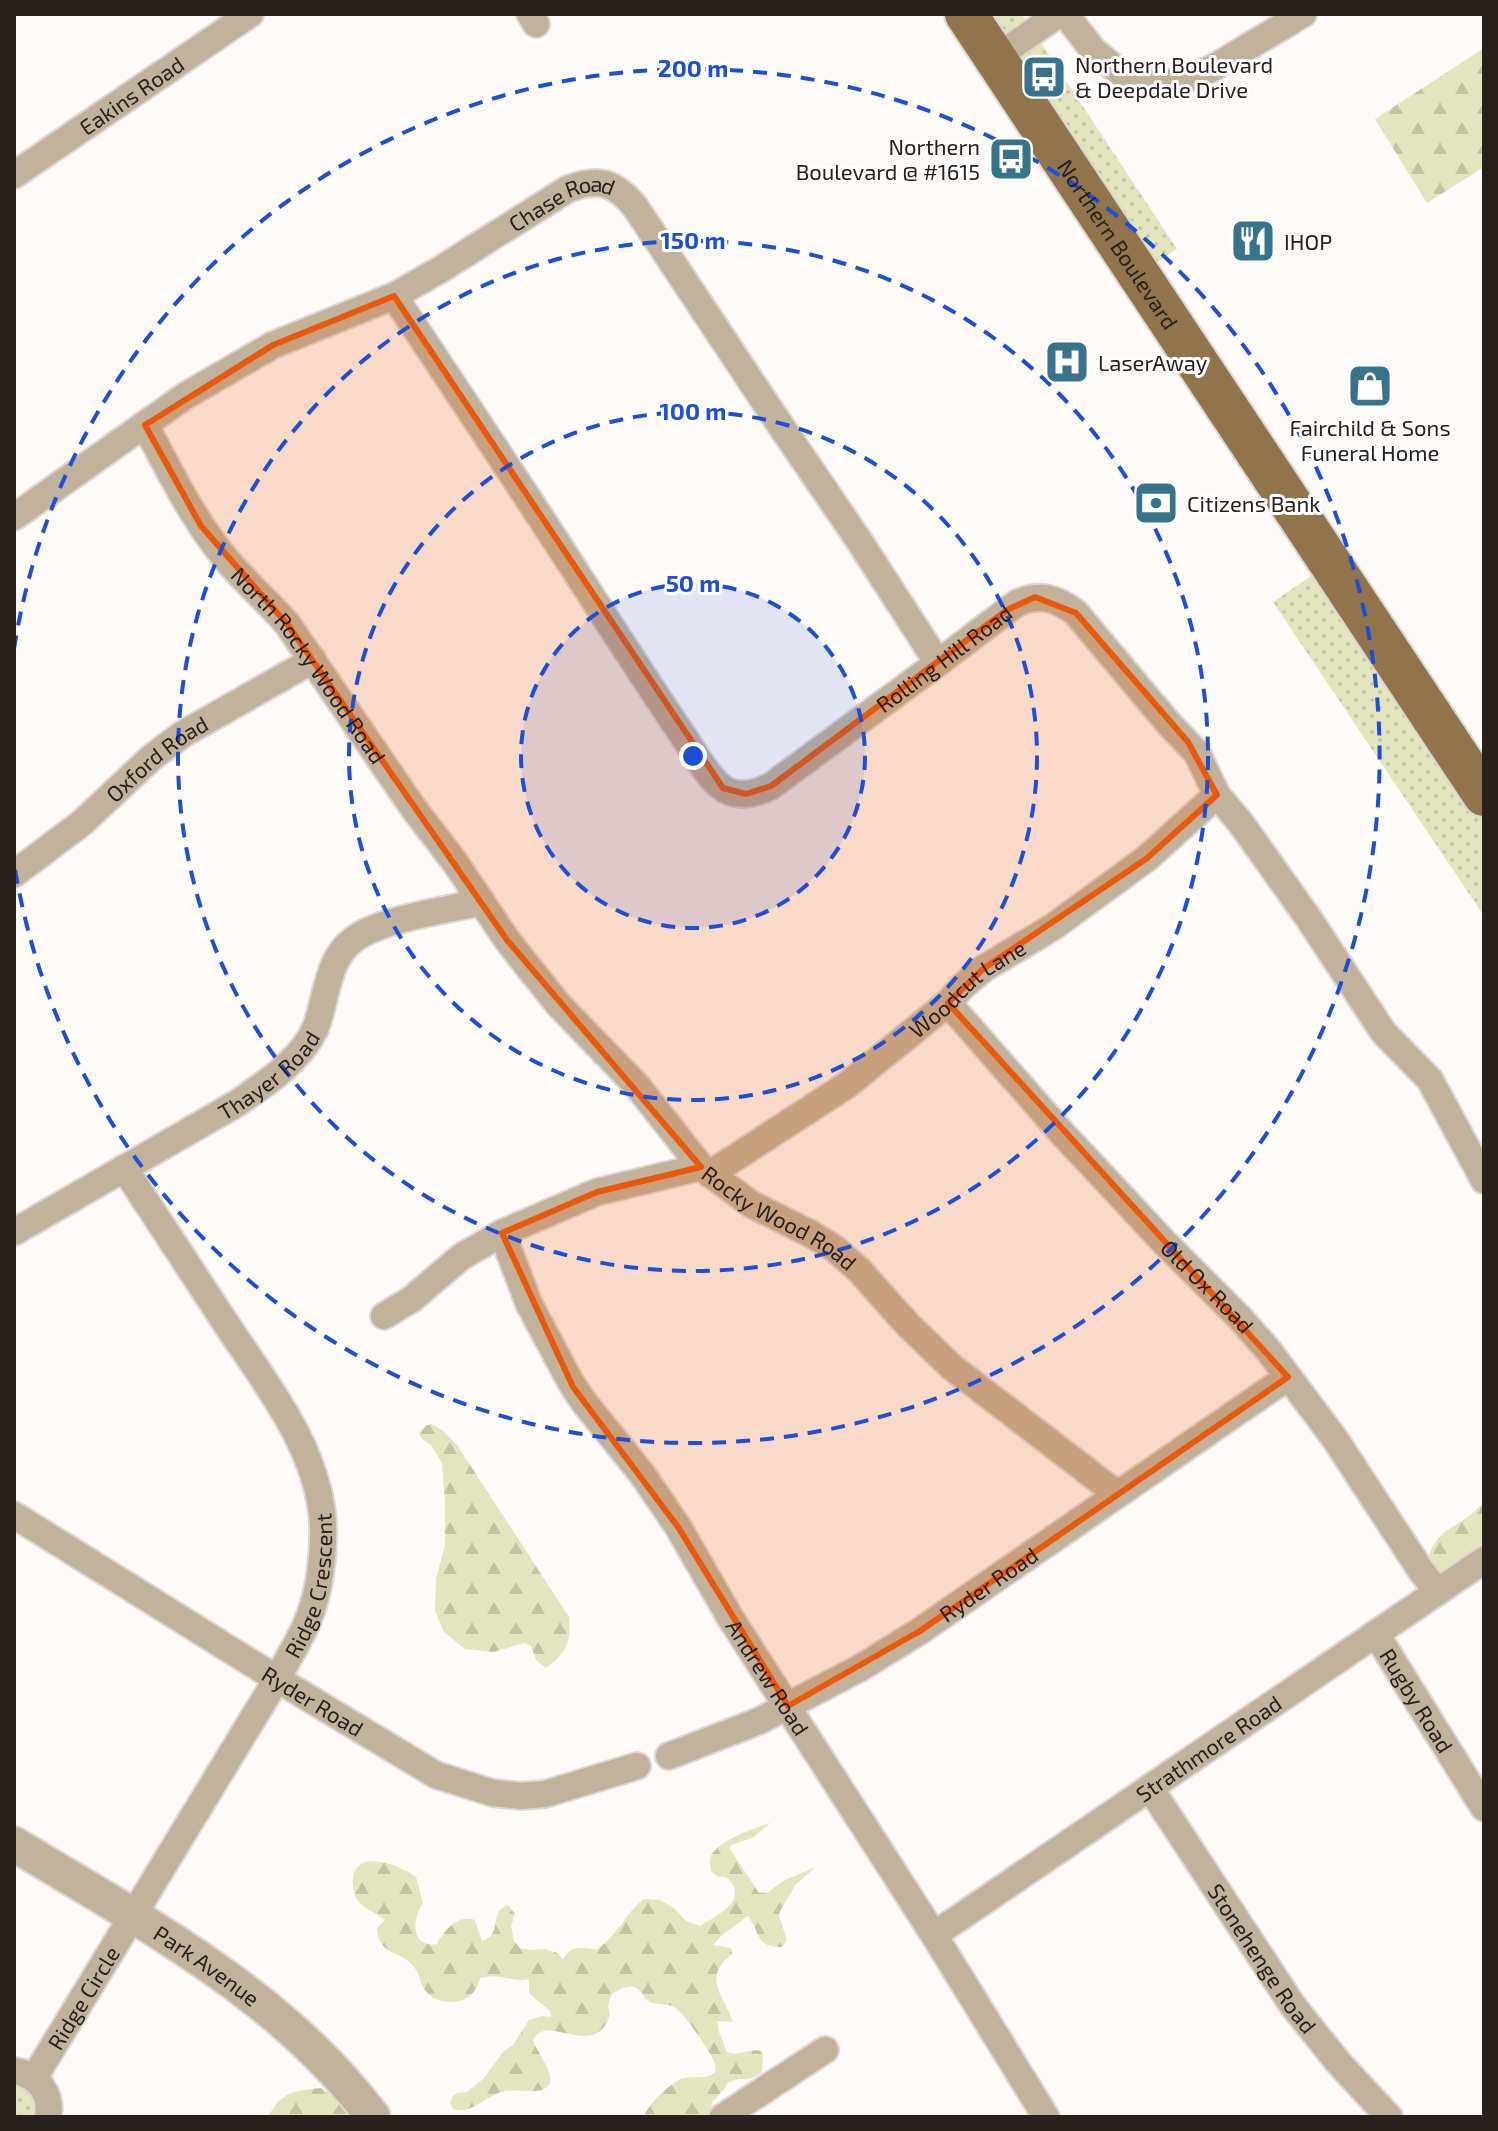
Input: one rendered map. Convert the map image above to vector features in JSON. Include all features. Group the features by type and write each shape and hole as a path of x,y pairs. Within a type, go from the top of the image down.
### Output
{"main road":[{"name":"Northern Boulevard","path":"966,14 1484,795"}],"street":[{"name":"Eakins Road","path":"14,175 250,14"},
{"path":"995,58 1059,14"},
{"path":"1065,14 1093,50 1122,74 1154,84 1180,82 1213,68 1303,14"},
{"name":"Chase Road","path":"14,517 185,396 273,345 394,296 568,189 596,182 617,188 645,220 938,663"},
{"name":"Rolling Hill Road","path":"394,296 707,771 723,788 735,794 758,792 771,786 1017,603 1044,597 1069,607 1201,759 1217,795 1292,895 1384,1033 1430,1080 1484,1180"},
{"name":"North Rocky Wood Road","path":"145,425 182,494 222,555 288,625 482,902"},
{"name":"Oxford Road","path":"14,874 83,822 151,758 175,740 206,719 313,660"},
{"name":"Woodcut Lane","path":"384,1316 412,1299 461,1257 502,1233 597,1192 706,1170 847,1085 948,1003 983,969 1053,927 1146,859 1217,795"},
{"name":"Thayer Road","path":"14,1232 236,1104 290,1062 315,1029 337,960 351,941 401,920 482,902"},
{"name":"Rocky Wood Road","path":"482,902 507,940 557,1003 638,1087 706,1170 767,1213 834,1248 953,1368 1117,1494"},
{"name":"Old Ox Road","path":"948,1003 1062,1133 1269,1351 1335,1439 1437,1592"},
{"name":"Ridge Crescent","path":"124,1168 277,1402 306,1456 317,1486 323,1527 321,1569 309,1619 277,1679 132,1916"},
{"name":"Andrew Road","path":"502,1233 529,1304 570,1381 678,1527 731,1619 934,1935 1046,2117"},
{"name":"Ryder Road","path":"669,1756 729,1734 862,1667 920,1631 1288,1377"},
{"name":"Ryder Road","path":"14,1515 436,1775 493,1793 521,1796 545,1794 637,1766"},
{"name":"Strathmore Road","path":"934,1935 1484,1560"},
{"name":"Rugby Road","path":"1376,1634 1484,1808"},
{"name":"Stonehenge Road","path":"1150,1788 1293,2006 1338,2062 1389,2117"},
{"name":"Park Avenue","path":"14,1844 185,1948 242,1988 292,2030 373,2117"},
{"name":"Ridge Circle","path":"48,2117 48,2098 42,2087 24,2074 132,1916"},
{"path":"723,2117 825,2050"}],"highlighted area":[{"path":"394,296 723,788 746,794 771,786 1007,610 1035,597 1076,613 1188,742 1217,795 1146,859 983,969 948,1003 1288,1377 920,1631 788,1706 678,1527 573,1387 502,1233 597,1192 701,1167 507,940 288,625 201,526 145,425 273,345"}],"green space":[{"path":"966,14 1022,14 1177,249 1139,274"},
{"path":"1484,48 1484,167 1427,203 1375,119"},
{"path":"1330,563 1484,795 1484,916 1273,602"},
{"path":"431,1424 457,1445 569,1617 566,1647 546,1668 536,1660 531,1646 524,1643 494,1652 465,1649 444,1632 435,1611 436,1578 445,1546 442,1463 419,1433"},
{"path":"1484,1502 1484,1549 1450,1574 1439,1574 1428,1558 1436,1541"},
{"path":"770,1823 754,1837 731,1845 730,1849 759,1893 768,1892 783,1881 816,1867 796,1884 780,1911 787,1940 782,1947 763,1942 748,1916 713,1945 731,1948 732,1954 723,1963 716,1978 733,2022 717,2021 719,2032 727,2052 761,2051 762,2072 749,2079 728,2083 713,2101 712,2117 644,2117 667,2088 684,2078 712,2075 716,2067 677,2009 652,2003 636,1988 628,1987 611,1995 608,2006 610,2015 605,2026 595,2034 586,2036 547,2031 539,2033 533,2040 550,2076 545,2089 505,2091 473,2107 453,2109 450,2103 453,2096 467,2092 483,2079 504,2051 513,2045 529,2020 551,2017 550,2011 529,1993 529,1979 480,1978 471,1995 454,2002 441,2001 429,1995 414,1967 381,1944 377,1928 385,1920 356,1898 354,1872 360,1865 377,1861 388,1863 416,1877 423,1903 415,1924 422,1942 437,1944 452,1924 463,1919 475,1920 482,1941 489,1938 498,1913 508,1905 515,1914 511,1926 514,1941 520,1948 545,1949 563,1959 577,1948 596,1950 644,1899 660,1900 674,1908 686,1921 700,1926 719,1915 730,1904 735,1892 729,1879 712,1872 710,1861 713,1853 736,1836"},
{"path":"14,2071 48,2117 14,2117"},
{"path":"321,2088 340,2100 355,2117 268,2117 278,2102 289,2094"}],"place":[{"name":"Northern Boulevard & Deepdale Drive","path":"1044,77"},
{"name":"Northern Boulevard @ #1615","path":"1011,159"},
{"name":"IHOP","path":"1253,241"},
{"name":"LaserAway","path":"1067,362"},
{"name":"Fairchild & Sons Funeral Home","path":"1370,386"},
{"name":"Citizens Bank","path":"1156,503"}]}
